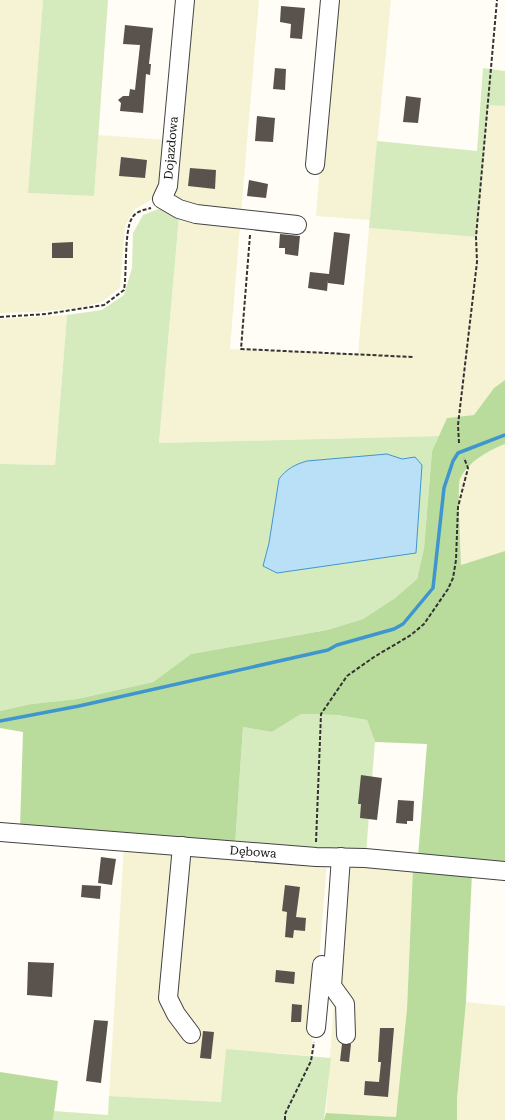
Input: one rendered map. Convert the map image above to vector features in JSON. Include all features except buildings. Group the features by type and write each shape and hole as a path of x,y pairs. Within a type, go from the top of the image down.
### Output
{"street":[{"name":"Dojazdowa","path":"162,199 168,186 185,0"},
{"path":"316,164 330,0"},
{"path":"162,199 179,209 196,214 297,225"},
{"name":"Dębowa","path":"0,832 442,864 505,872"},
{"path":"182,846 168,998 176,1014 191,1034"},
{"path":"316,1028 330,857"},
{"path":"330,857 332,986 345,1004 346,1035"}],"path":[{"path":"459,443 458,425 477,262 476,237 497,0"},
{"path":"0,317 88,309 104,305 118,296 124,290 129,227 132,217 139,211 155,206 162,199"},
{"path":"252,220 241,349 413,357"},
{"path":"330,857 321,714 347,676 374,657 411,635 424,624 448,589 453,578 456,560 458,507 468,468 464,458"},
{"path":"285,1120 285,1114 311,1061 316,1028"}],"shaded area":[{"path":"0,0 43,0 29,193 94,196 98,135 169,140 185,0 259,0 241,214 154,198 134,210 125,226 120,288 102,302 81,307 40,312 0,313"},
{"path":"333,0 391,0 370,220 316,216"},
{"path":"488,104 505,106 505,380 494,388 474,415 447,418 439,436 159,443 179,217 240,226 230,349 358,354 369,228 476,237"},
{"path":"67,315 55,465 0,464 0,319"},
{"path":"505,444 505,551 461,565 459,480 475,459 492,449"},
{"path":"124,845 327,862 311,1056 276,1053 222,1102 109,1096"},
{"path":"344,862 413,868 407,1009 396,1117 326,1113"},
{"path":"466,1002 505,1006 505,1120 457,1120 457,1099"}],"green space":[{"path":"43,0 108,0 94,196 28,193"},
{"path":"483,68 505,71 505,106 488,105 476,237 369,228 377,141 477,151"},
{"path":"161,208 179,217 159,443 439,436 432,451 424,548 417,579 395,598 363,619 327,630 191,654 153,682 77,699 31,704 0,711 0,464 55,465 67,315 102,310 124,295 132,268 133,233 143,215"},
{"path":"505,380 505,444 485,453 468,467 460,479 459,493 461,565 505,551 505,865 418,857 427,744 375,742 367,720 337,715 301,714 272,732 243,727 235,846 20,828 23,732 0,728 0,711 31,704 77,699 153,682 191,654 327,630 363,619 395,598 417,579 424,548 432,451 447,418 474,415 494,388"},
{"path":"301,714 337,715 367,720 375,742 366,853 235,846 243,727 272,732"},
{"path":"413,868 472,873 466,1002 457,1099 457,1120 324,1120 326,1113 396,1117 407,1009"},
{"path":"226,1049 331,1058 324,1120 53,1120 54,1111 108,1115 109,1096 221,1102"},
{"path":"0,1072 58,1081 53,1120 0,1120"}],"water":[{"path":"387,454 402,459 415,457 422,465 416,553 277,573 263,566 269,543 279,479 285,472 295,465 307,461"}],"waterway":[{"path":"0,721 79,706 328,650 337,645 394,629 403,624 433,588 444,488 453,461 458,453 505,435"}]}
